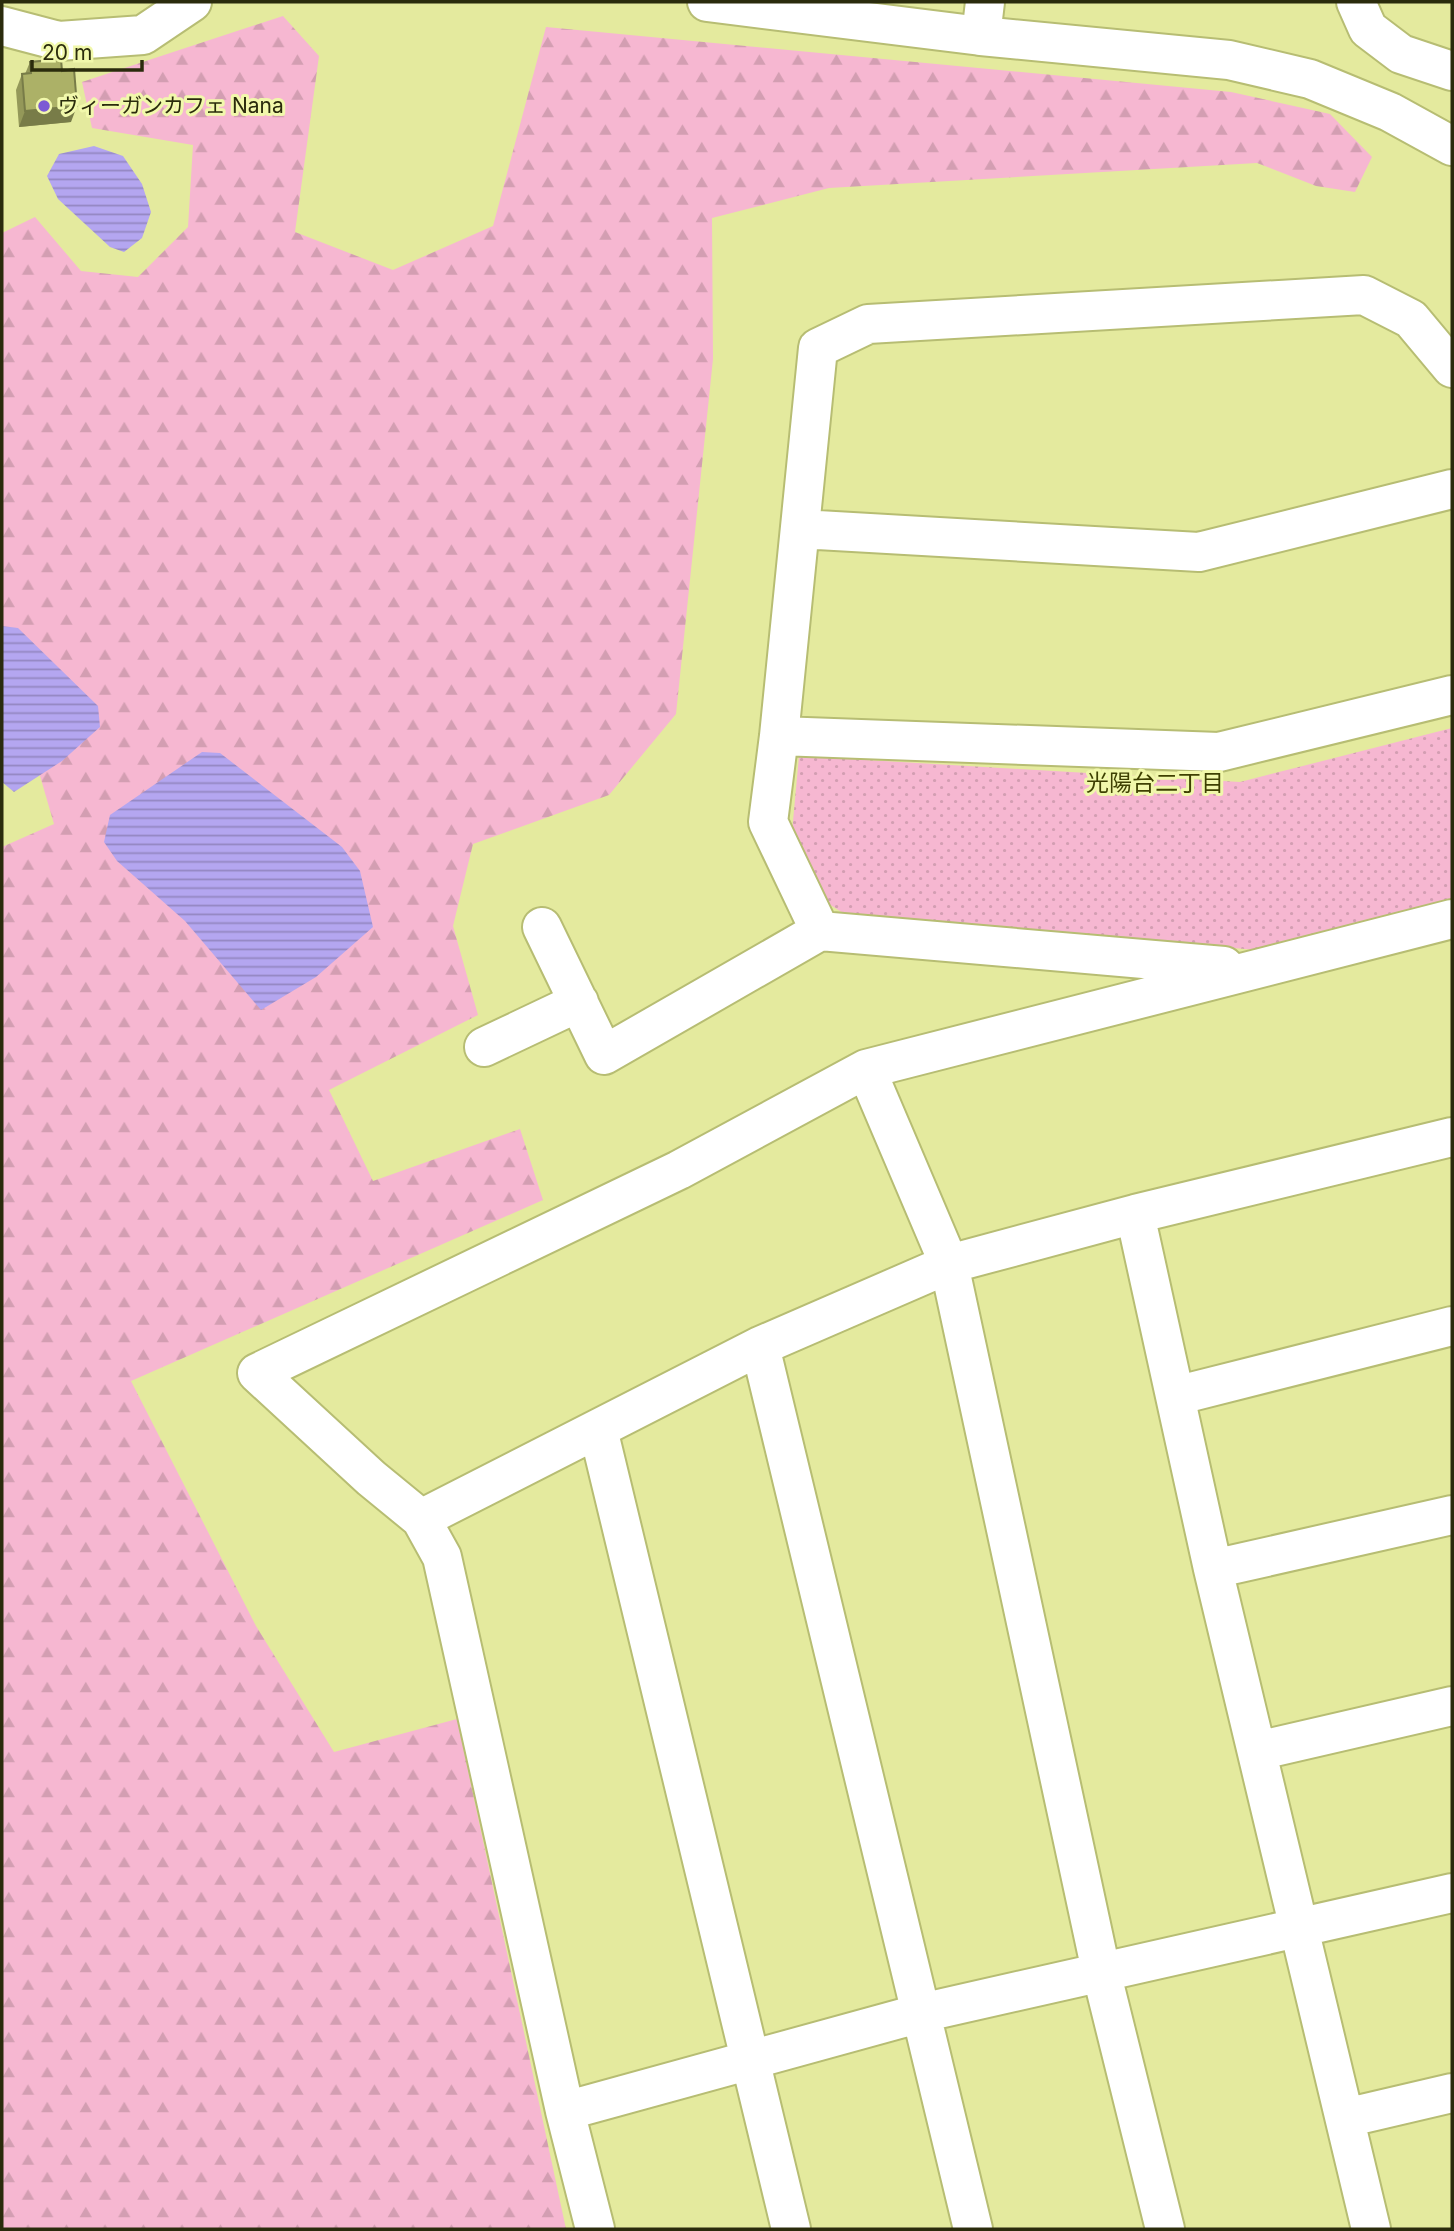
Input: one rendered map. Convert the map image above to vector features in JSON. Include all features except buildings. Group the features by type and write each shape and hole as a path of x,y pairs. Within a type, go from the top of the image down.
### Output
{"street":[{"path":"2,26 58,41 143,35 192,2"},
{"path":"707,2 983,19 1243,63 1310,79 1390,112 1452,146"},
{"path":"1356,2 1367,29 1401,54 1452,71"},
{"path":"820,931 768,822 818,348 868,324 1364,295 1411,319 1452,368"},
{"path":"800,529 1199,552 1452,489"},
{"path":"779,736 1219,752 1452,695"},
{"path":"595,2229 565,2111 442,1557 421,1519 371,1478 257,1373 679,1170 866,1069 1452,919"},
{"path":"542,927 604,1055 820,931 1251,969"},
{"path":"484,1047 579,1002"},
{"path":"866,1069 949,1264 1101,1972 1165,2229"},
{"path":"421,1519 760,1346 949,1264 1135,1214 1452,1136"},
{"path":"1135,1214 1213,1569 1371,2229"},
{"path":"1175,1396 1452,1326"},
{"path":"760,1346 973,2229"},
{"path":"598,1429 791,2229"},
{"path":"1213,1569 1452,1515"},
{"path":"1257,1751 1452,1706"},
{"path":"565,2111 922,2013 1452,1893"},
{"path":"1345,2118 1452,2093"}],"green space":[{"path":"283,16 319,56 295,232 393,270 493,226 546,27 1231,92 1330,114 1372,157 1355,192 1316,186 1257,163 829,188 712,218 713,359 676,714 609,795 473,844 453,926 478,1015 329,1090 373,1181 520,1129 543,1200 131,1381 256,1626 334,1752 457,1719 566,2229 2,2229 2,847 54,824 2,645 2,233 35,217 81,271 138,277 188,227 193,145 92,128 82,82"},
{"path":"1452,728 1452,901 1256,950 843,913 829,904 792,832 799,756 1240,782"}],"shaded area":[{"path":"94,146 123,156 142,184 151,212 142,238 124,252 110,247 58,199 47,176 59,154"},
{"path":"2,626 18,628 98,706 100,727 62,761 14,792 2,782"},
{"path":"202,752 220,753 342,847 360,871 373,927 316,977 261,1010 185,921 117,861 104,842 110,815"}],"place":[{"name":"ヴィーガンカフェ Nana","path":"44,106"}],"district":[{"name":"光陽台二丁目","path":"1155,783"}]}
